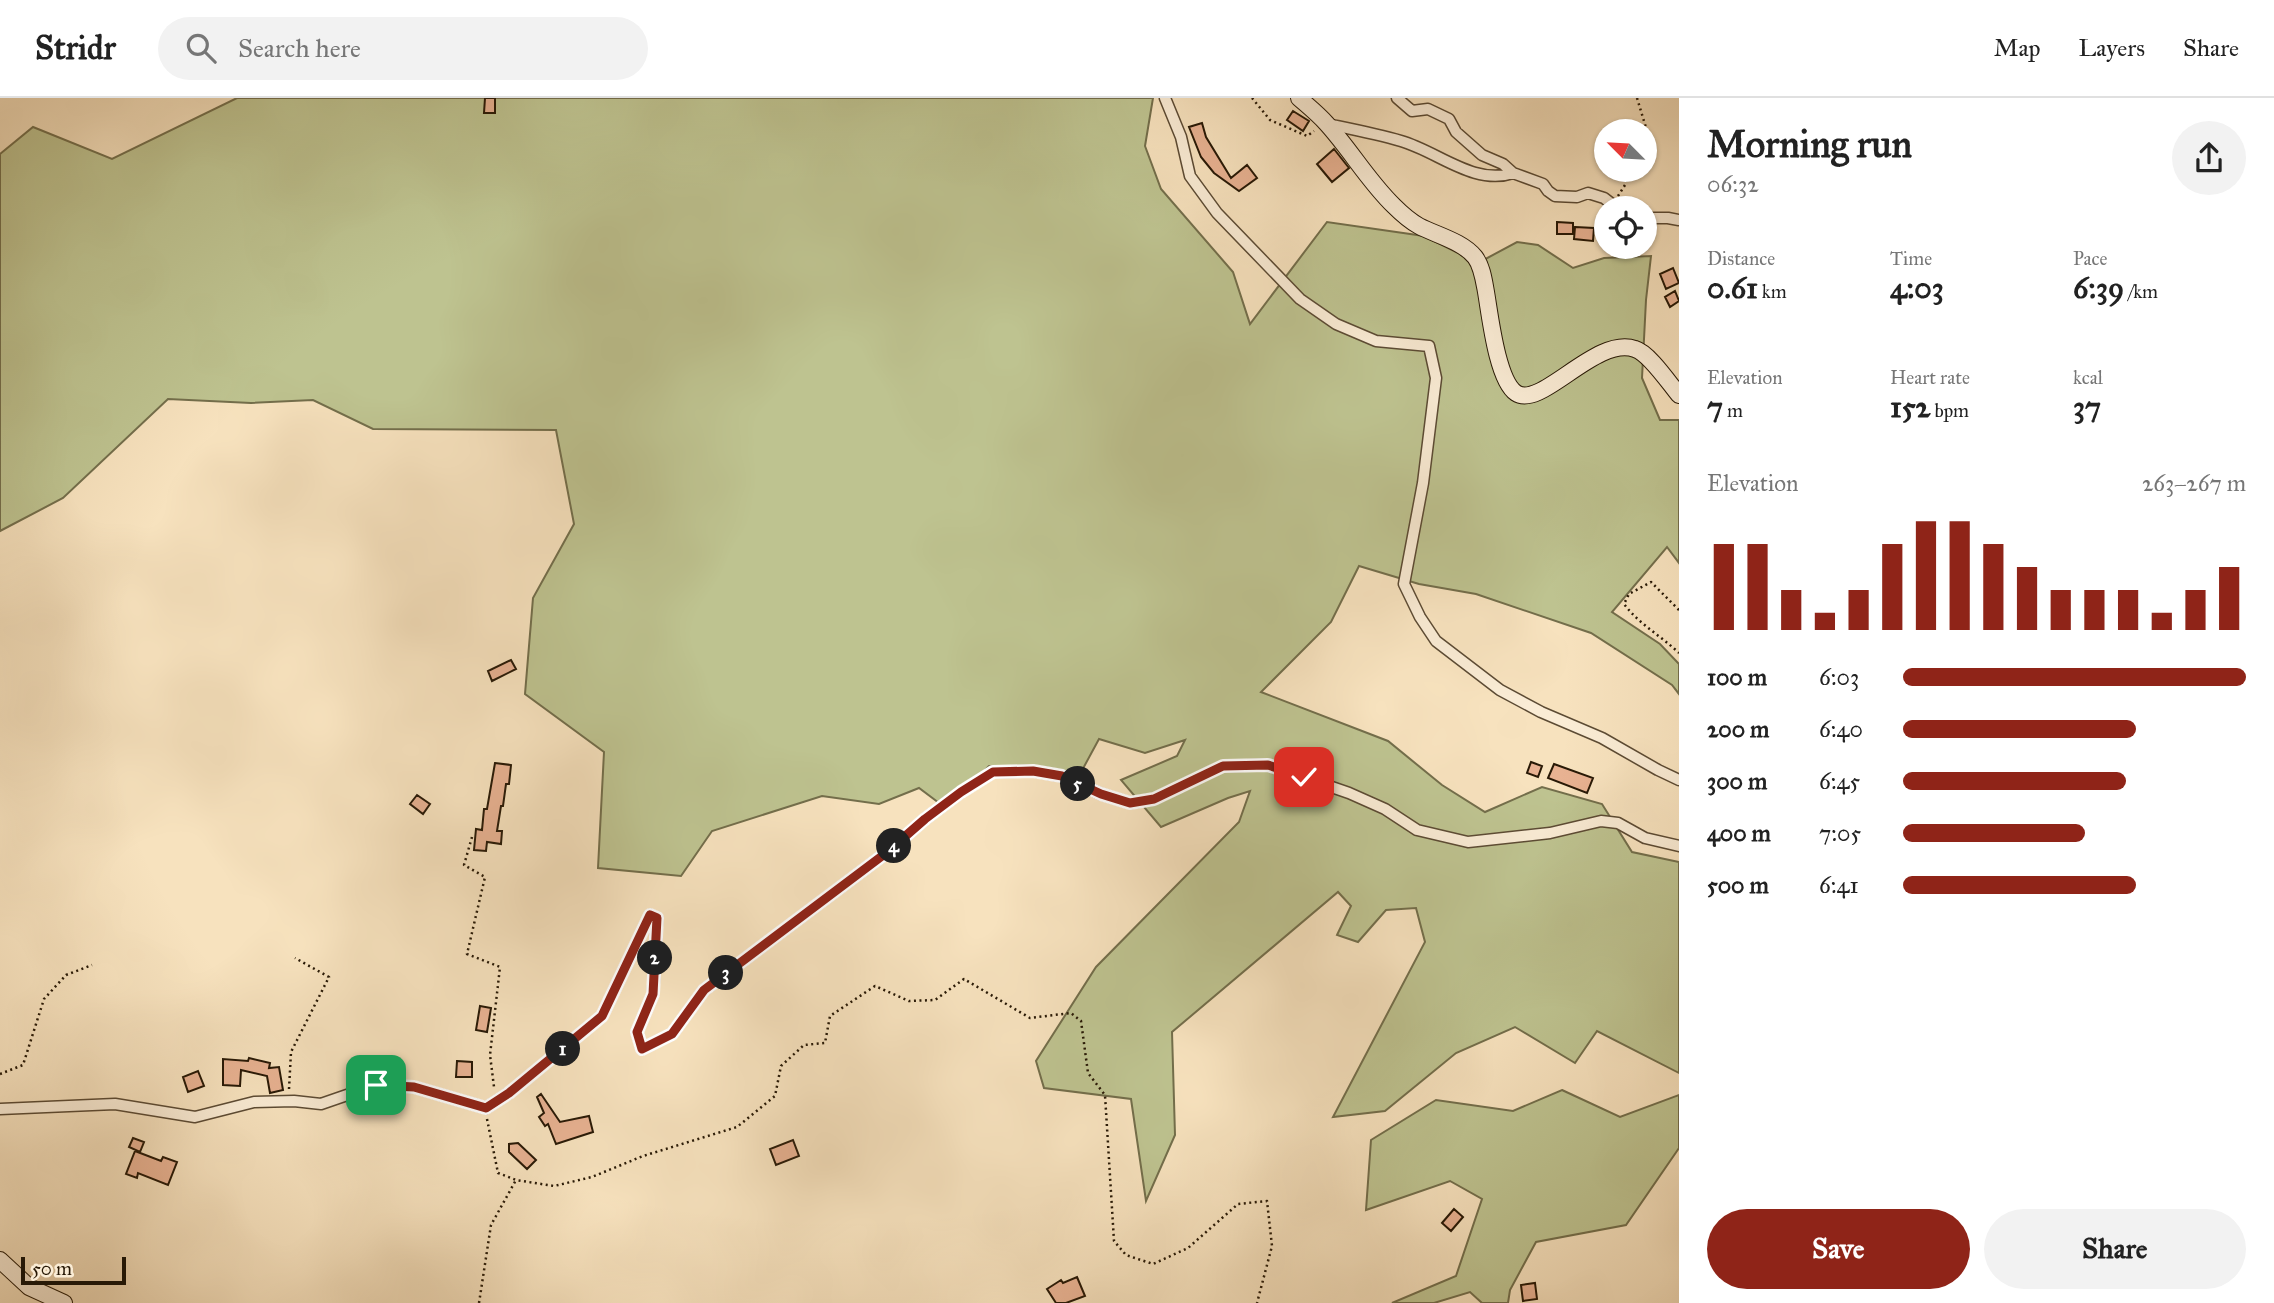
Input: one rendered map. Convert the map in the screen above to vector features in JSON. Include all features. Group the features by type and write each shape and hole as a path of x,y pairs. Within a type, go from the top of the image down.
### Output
{"main road":[{"path":"1299,98 1321,118 1394,206 1416,224 1462,246 1475,256 1483,279 1500,364 1508,385 1518,395 1531,396 1547,388 1576,366 1610,350 1625,347 1638,349 1679,395"},
{"path":"0,1260 29,1287 64,1303"}],"street":[{"path":"1165,98 1181,137 1190,176 1217,213 1300,299 1336,324 1376,341 1429,346 1436,378 1423,483 1404,584 1436,641 1500,690 1541,712 1602,738 1679,780"},
{"path":"1397,98 1412,111 1428,109 1449,119 1456,132 1482,155 1503,164 1513,173 1543,184 1555,196 1577,197 1588,193 1598,196"},
{"path":"1321,118 1403,141 1485,176 1503,177 1513,173"},
{"path":"1657,218 1679,220"},
{"path":"0,1109 115,1104 195,1118 254,1102 294,1101 321,1104 376,1085 414,1087 486,1108 509,1093 602,1016 650,915 657,918 657,931 653,994 637,1032 642,1049 672,1034 704,990 886,853 925,819 993,772 1033,771 1062,776 1101,794 1130,803 1154,799 1223,766 1268,765 1349,793 1385,809 1417,830 1468,842 1550,833 1601,821 1618,823 1645,838 1679,846"}],"path":[{"path":"1252,98 1270,120 1307,136 1318,129 1321,118"},
{"path":"1637,98 1643,119"},
{"path":"1679,610 1651,582 1629,594 1624,604 1641,624 1657,633 1679,653"},
{"path":"472,837 464,865 485,877 467,954 500,967 490,1055 494,1088 509,1093"},
{"path":"294,1101 289,1094 291,1052 330,977 295,958"},
{"path":"0,1074 23,1065 44,999 66,975 92,965"},
{"path":"486,1108 489,1138 498,1173 516,1180 554,1186 592,1177 643,1156 737,1127 775,1096 781,1066 804,1045 825,1043 830,1016 875,986 909,1001 935,1000 964,979 1030,1018 1071,1013 1081,1021 1088,1073 1105,1095 1114,1241 1126,1255 1153,1264 1188,1248 1238,1204 1267,1201 1272,1246 1257,1303"},
{"path":"479,1303 491,1225 516,1180"}],"green space":[{"path":"237,98 1153,98 1145,146 1161,189 1233,272 1250,324 1327,222 1424,236 1478,263 1517,242 1538,245 1573,268 1601,259 1651,259 1642,378 1660,420 1679,420 1679,563 1667,547 1612,612 1660,644 1679,664 1679,694 1672,685 1591,633 1476,594 1419,584 1359,566 1331,622 1261,692 1388,741 1442,785 1485,812 1542,787 1602,804 1632,852 1679,862 1679,1073 1597,1031 1575,1063 1515,1027 1456,1053 1385,1111 1333,1117 1425,942 1416,908 1386,910 1358,942 1337,935 1351,906 1338,892 1172,1032 1175,1135 1146,1201 1131,1099 1044,1088 1036,1061 1096,967 1239,822 1250,791 1161,827 1121,780 1177,756 1185,740 1145,753 1099,739 1073,787 1033,768 989,766 947,809 919,788 879,804 822,796 712,831 681,876 598,868 604,752 525,694 533,598 574,524 556,430 373,429 313,400 251,403 168,399 63,498 0,531 0,154 33,127 112,159"},
{"path":"1562,1090 1620,1117 1679,1095 1679,1148 1626,1225 1536,1242 1510,1290 1508,1303 1482,1303 1470,1292 1434,1303 1392,1303 1456,1276 1482,1199 1450,1181 1366,1210 1371,1140 1436,1100 1513,1111"}],"building":[{"path":"485,98 495,98 495,113 484,113"},
{"path":"1293,111 1309,121 1303,131 1287,120"},
{"path":"1202,123 1206,137 1231,178 1247,165 1257,178 1239,191 1214,173 1201,157 1189,127"},
{"path":"1334,149 1349,168 1332,182 1317,164"},
{"path":"1557,222 1573,223 1573,234 1557,234"},
{"path":"1575,227 1594,228 1593,241 1574,239"},
{"path":"1673,268 1679,283 1666,289 1660,274"},
{"path":"1675,291 1679,301 1670,307 1665,297"},
{"path":"511,660 516,669 492,681 488,671"},
{"path":"1531,762 1542,766 1538,777 1527,773"},
{"path":"495,763 511,765 497,831 502,831 501,844 487,842 486,851 474,850 476,829 482,830"},
{"path":"1554,764 1593,778 1587,793 1548,778"},
{"path":"417,795 430,804 423,814 410,804"},
{"path":"480,1006 491,1008 487,1032 476,1030"},
{"path":"249,1058 270,1063 269,1068 279,1067 283,1090 270,1093 267,1076 241,1070 240,1086 223,1085 223,1059 248,1061"},
{"path":"457,1061 472,1062 472,1077 456,1077"},
{"path":"198,1071 204,1086 188,1092 183,1077"},
{"path":"541,1094 560,1122 589,1116 593,1132 556,1144 548,1124 545,1126 539,1117 544,1113 537,1097"},
{"path":"133,1138 144,1142 140,1152 129,1147"},
{"path":"793,1140 799,1156 776,1165 770,1149"},
{"path":"518,1143 536,1160 527,1169 509,1152 509,1144"},
{"path":"135,1151 161,1161 163,1157 177,1162 168,1185 138,1173 137,1178 126,1174"},
{"path":"1454,1209 1463,1217 1451,1231 1442,1223"},
{"path":"1077,1277 1085,1296 1066,1303 1056,1303 1047,1289 1061,1280 1063,1283"},
{"path":"1535,1283 1537,1299 1523,1301 1521,1285"}],"route":[{"path":"376,1085 414,1087 486,1108 509,1093 602,1016 650,915 657,918 653,994 637,1032 642,1049 672,1034 704,990 886,853 925,819 993,772 1033,771 1062,776 1101,794 1130,803 1154,799 1223,766 1268,765 1304,777"}]}
